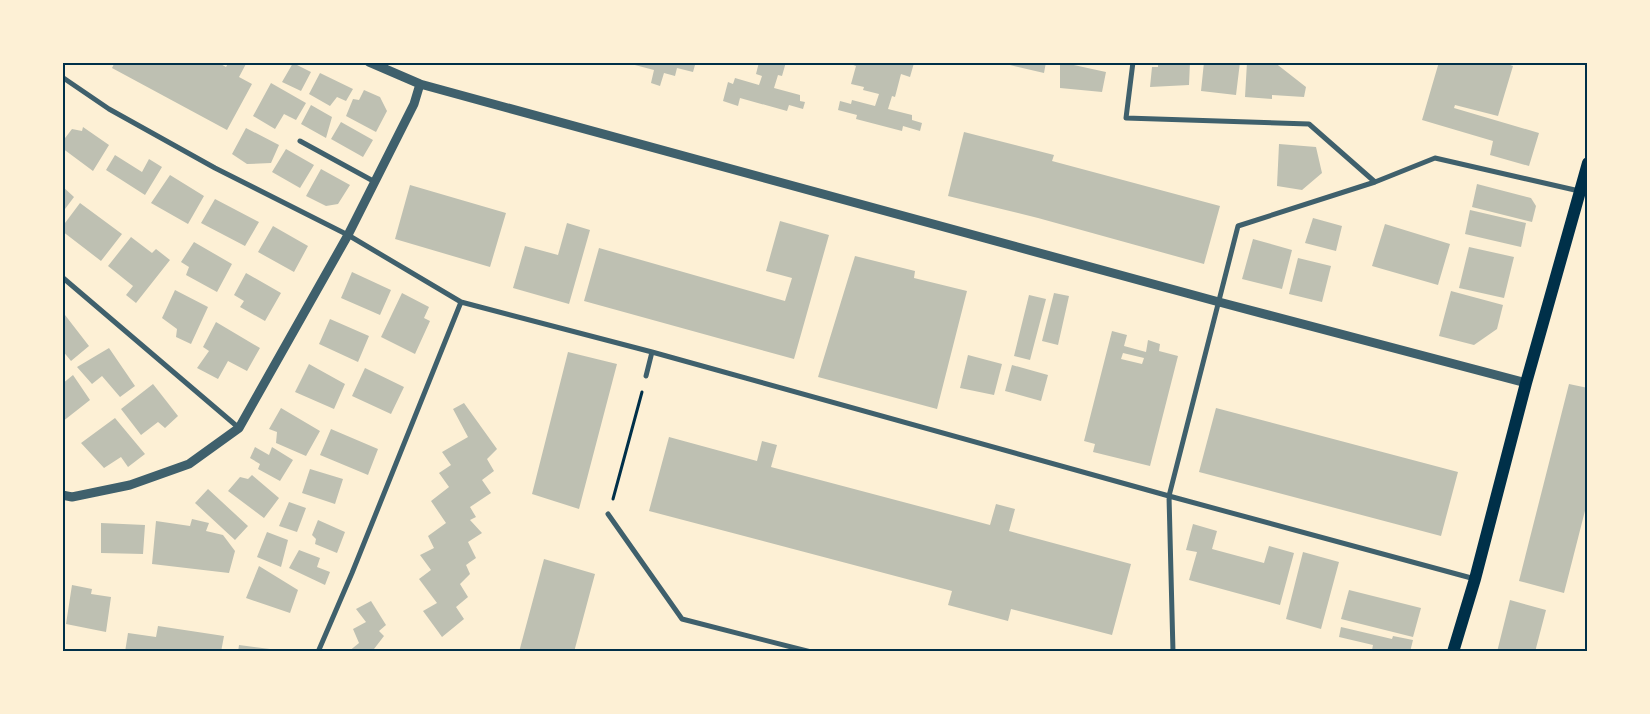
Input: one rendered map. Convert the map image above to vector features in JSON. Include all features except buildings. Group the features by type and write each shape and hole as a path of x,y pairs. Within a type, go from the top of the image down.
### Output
{"main road":[{"path":"1453,652 1475,579 1526,383 1584,192 1588,163"}],"street":[{"path":"369,62 388,66 420,84 1219,302 1526,383"},
{"path":"1133,62 1126,118 1309,124 1375,182"},
{"path":"62,77 109,109 215,168 348,235 461,302 652,352 1475,579"},
{"path":"62,495 72,497 130,485 189,464 239,428 348,235 414,104 420,84"},
{"path":"300,141 375,182"},
{"path":"1174,652 1169,496 1238,226 1375,182 1436,158 1584,192"},
{"path":"62,277 239,428"},
{"path":"318,652 352,573 461,302"},
{"path":"646,376 652,352"},
{"path":"608,514 682,619 810,652"}],"path":[{"path":"608,514 646,376"}]}
